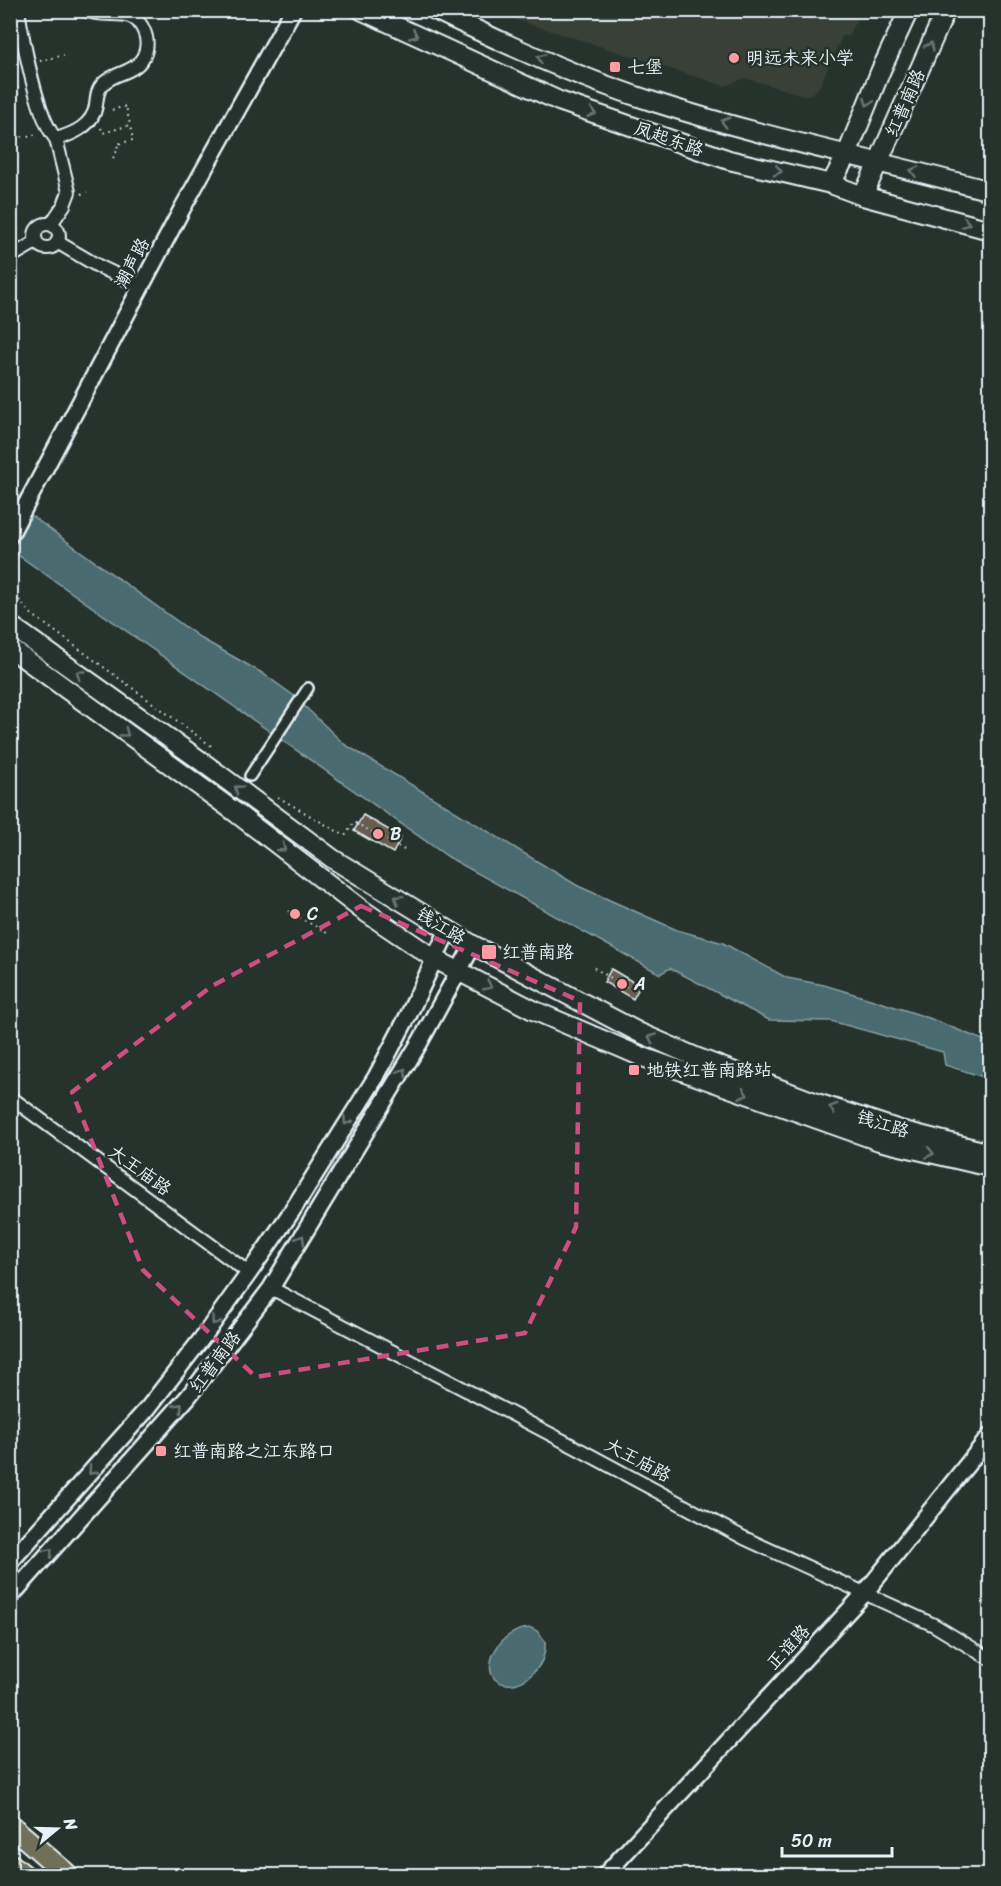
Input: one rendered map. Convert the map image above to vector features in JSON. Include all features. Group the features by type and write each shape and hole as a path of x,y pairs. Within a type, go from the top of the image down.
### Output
{"main road":[{"name":"凤起东路","path":"361,10 559,101 729,160 831,184 863,196 990,230"},
{"name":"凤起东路","path":"435,10 559,66 656,103 990,191"},
{"name":"红普南路","path":"831,184 847,154 881,70 909,10"},
{"name":"红普南路","path":"863,196 946,10"},
{"name":"钱江路","path":"10,625 201,761 333,859 473,945 638,1032 698,1058 818,1103 900,1130 990,1153"},
{"name":"钱江路","path":"10,648 235,812 361,909 435,959 533,1010 640,1056 879,1141 990,1167"},
{"path":"10,1825 69,1875"},
{"path":"10,1863 26,1875"}],"street":[{"path":"18,10 28,63 53,135 69,192 64,205 51,224 39,226 35,236 36,242 48,249 60,239 59,233 51,224"},
{"path":"53,135 69,135 82,128 96,111 96,96 102,85 110,78 130,70 145,55 147,46 142,27 129,14 120,12 93,14 85,10"},
{"name":"潮声路","path":"10,535 182,209 293,10"},
{"path":"10,257 36,242"},
{"path":"57,243 121,278 142,286"},
{"path":"250,776 308,688"},
{"name":"红普南路","path":"10,1562 148,1408 203,1337 292,1211 376,1077 448,930"},
{"name":"红普南路","path":"10,1597 188,1397 271,1288 386,1100 473,945"},
{"name":"大王庙路","path":"10,1096 249,1273"},
{"name":"大王庙路","path":"271,1288 744,1538 934,1625 990,1659"},
{"name":"正谊路","path":"604,1875 864,1594 990,1436"}],"path":[{"path":"28,63 64,56"},
{"path":"10,58 20,92 15,99 10,101"},
{"path":"113,158 118,149 117,144 133,140 130,125 126,106 96,111 103,133 130,125"},
{"path":"10,136 18,138 53,135"},
{"path":"18,600 30,613 213,748"},
{"path":"272,793 345,836 354,822 408,852"},
{"path":"289,911 327,933"},
{"path":"594,968 632,990"}],"highlighted area":[{"path":"361,906 580,1001 576,1227 525,1333 256,1377 143,1270 72,1092 212,986"}],"shaded area":[{"name":"明远未来小学","path":"498,11 860,11 848,37 843,35 819,87 812,94 803,95 745,78 725,86 517,20"}],"water":[{"path":"11,501 202,639 262,673 293,695 344,744 578,886 677,930 723,943 787,978 824,985 880,1002 929,1018 990,1043 990,1079 945,1065 943,1052 831,1021 769,1020 670,968 660,974 450,858 11,550"},
{"path":"531,1628 537,1631 545,1641 541,1663 523,1681 507,1684 497,1681 492,1675 491,1666 498,1646 518,1631"}],"building":[{"name":"B","path":"363,815 401,837 393,853 354,831"},
{"name":"A","path":"611,969 640,986 633,999 604,982"}],"place":[{"name":"明远未来小学","path":"734,58"},
{"name":"七堡","path":"615,67"},
{"name":"B","path":"378,834"},
{"name":"C","path":"295,914"},
{"name":"红普南路","path":"489,952"},
{"name":"A","path":"622,984"},
{"name":"地铁红普南路站","path":"634,1070"},
{"name":"红普南路之江东路口","path":"161,1451"}]}
